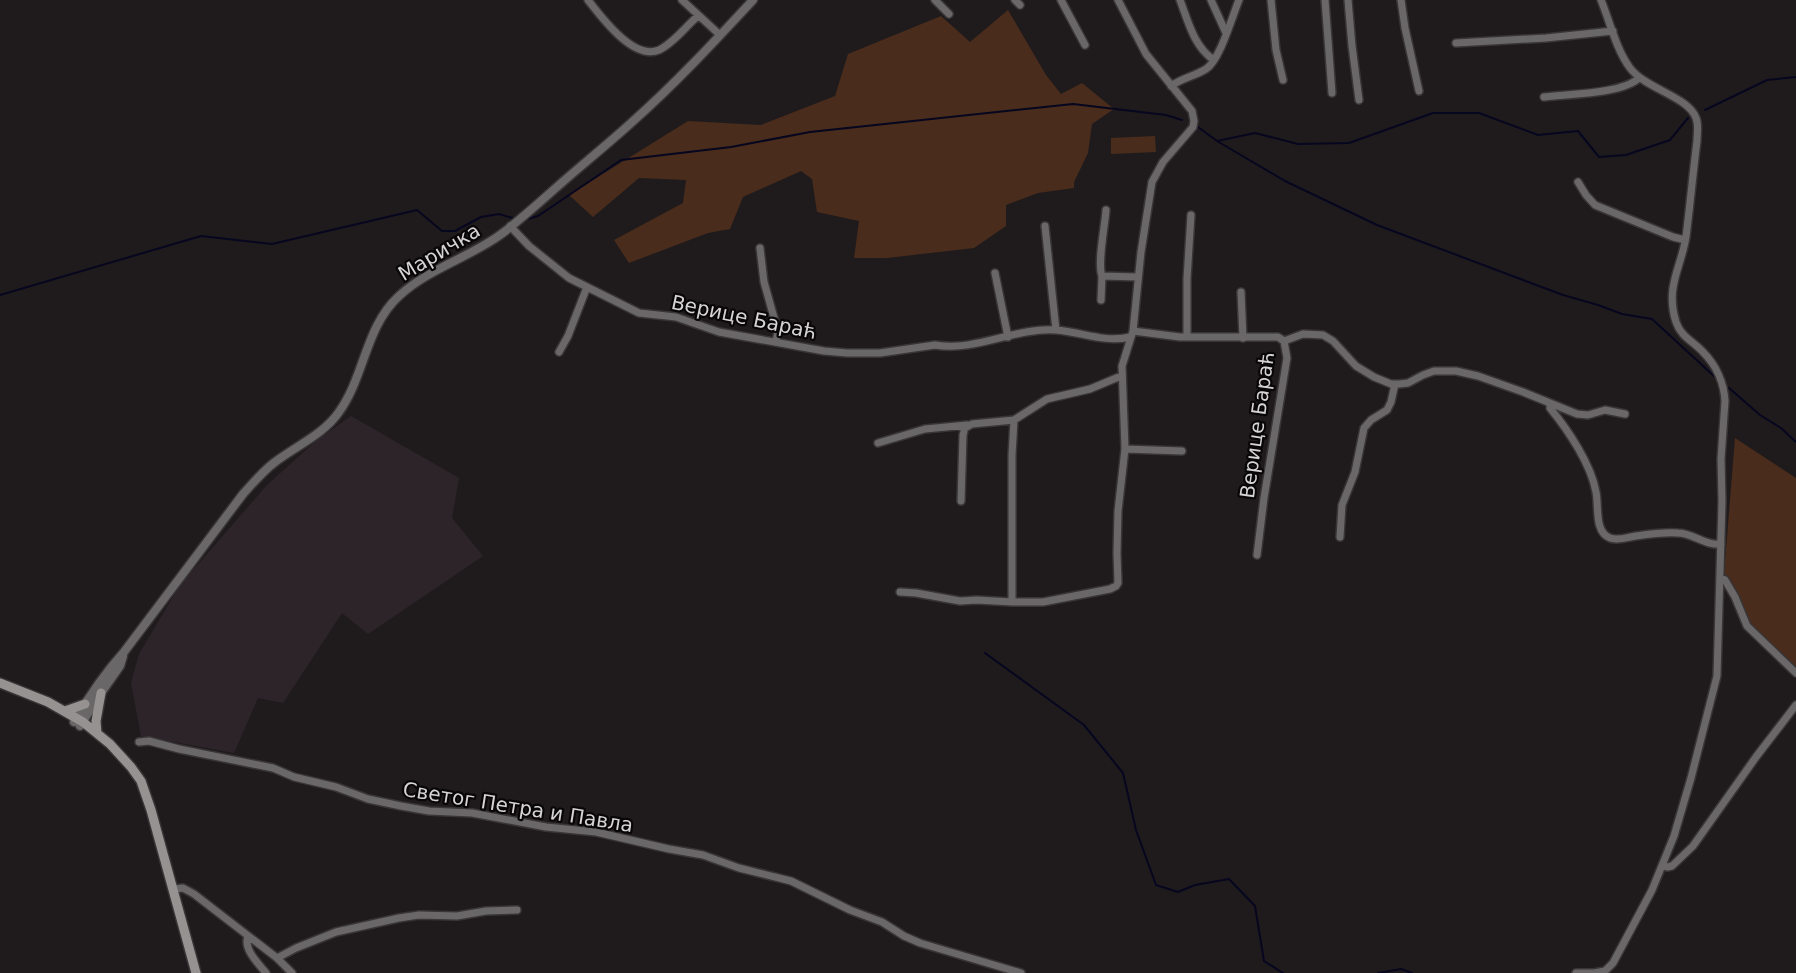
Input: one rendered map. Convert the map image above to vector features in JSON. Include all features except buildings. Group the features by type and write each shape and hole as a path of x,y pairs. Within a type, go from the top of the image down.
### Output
{"main road":[{"path":"0,683 65,711 106,748 126,770 151,810"},
{"path":"98,733 96,721 101,693"},
{"path":"48,702 63,716 98,733 141,781 196,973"},
{"path":"65,711 85,704"}],"street":[{"path":"588,0 600,16 632,46 646,52 662,48 698,16"},
{"path":"682,0 720,35"},
{"name":"Маричка","path":"78,722 85,704 115,662 243,494 274,462 328,425 340,411 351,391 374,331 387,308 421,279 480,248 523,216 632,122 753,0"},
{"path":"935,0 949,14"},
{"path":"1061,0 1085,45"},
{"path":"900,592 960,601 1043,602 1110,589 1117,584 1119,578 1118,511 1125,449 1121,376 1131,334 1152,182 1163,162 1189,133 1194,121 1192,111 1146,54 1118,0"},
{"path":"1180,0 1196,40 1206,54 1214,60"},
{"path":"1211,0 1226,33"},
{"path":"1271,0 1276,50 1283,80"},
{"path":"1325,0 1332,93"},
{"path":"1348,0 1359,100"},
{"path":"1401,0 1419,91"},
{"path":"1576,973 1605,971 1613,963 1643,908 1674,836 1717,675 1721,578 1721,459 1725,401 1721,381 1713,365 1703,351 1680,331 1673,305 1673,285 1685,240 1698,127 1688,106 1639,78 1627,64 1601,0"},
{"path":"1171,86 1208,68 1226,33 1237,1"},
{"path":"1456,43 1546,38 1613,31"},
{"path":"1544,97 1626,86 1639,78"},
{"path":"1578,182 1595,205 1685,240"},
{"path":"1101,300 1100,260 1107,210"},
{"path":"1188,337 1186,279 1191,215"},
{"name":"Верице Бараћ","path":"512,225 518,236 569,278 639,313 676,317 719,332 824,351 870,353 935,345 972,345 1056,330 1104,339 1121,339 1131,334 1188,337 1278,337 1284,341 1287,358 1257,555"},
{"path":"1046,226 1056,330"},
{"path":"760,248 764,282 778,332 776,341"},
{"path":"995,273 1008,337"},
{"path":"1102,276 1138,277"},
{"path":"559,352 568,336 586,287"},
{"name":"Верице Бараћ","path":"1241,292 1243,338"},
{"path":"1284,341 1303,334 1323,335 1333,341 1361,370 1395,384 1408,383 1434,371 1456,371 1478,376 1582,415 1605,410 1625,414"},
{"path":"878,443 926,429 1014,420 1047,399 1090,389 1121,376"},
{"path":"1340,537 1342,505 1354,472 1364,428 1368,422 1387,410 1395,384"},
{"path":"1550,404 1550,408 1574,442 1592,477 1599,525 1605,535 1615,539 1646,534 1680,533 1691,535 1708,543 1721,544"},
{"path":"1012,602 1014,420"},
{"path":"961,501 963,435 968,425"},
{"path":"1125,449 1182,451"},
{"path":"1721,578 1725,580 1736,597 1747,626 1796,673"},
{"name":"Маричка","path":"78,722 120,666 124,652"},
{"path":"1662,866 1672,866 1693,846 1796,705"},
{"name":"Светог Петра и Павла","path":"139,742 149,741 273,768 294,777 336,787 368,799 401,806 429,811 472,813 546,827 596,832 661,848 703,855 739,868 792,881 840,906 882,922 920,944 1021,973"},
{"path":"173,889 179,887 187,890 277,958 292,973"},
{"path":"277,958 336,932 399,918 419,915 457,916 486,911 517,910"},
{"path":"248,936 247,946 266,973"}],"shaded area":[{"path":"1008,10 1046,75 1061,94 1082,83 1114,109 1092,124 1088,153 1074,182 1074,188 1038,193 1006,205 1006,226 974,248 887,258 854,258 859,221 817,212 812,179 801,171 743,197 730,229 708,233 629,263 614,240 683,203 686,180 639,178 593,217 569,195 688,121 761,125 835,96 848,54 941,16 970,42"},
{"path":"1155,136 1156,152 1111,154 1111,138"},
{"path":"351,416 459,478 452,518 483,556 368,634 342,613 283,703 258,698 234,753 141,736 131,683 139,654 180,585 267,485 316,441"},
{"path":"1735,438 1796,478 1796,672 1748,629 1724,574"}],"waterway":[{"path":"1705,110 1767,80 1796,77"},
{"path":"524,220 538,216 621,160 731,147 810,132 1073,104 1166,115 1182,120"},
{"path":"1217,141 1255,133 1298,144 1349,143 1433,113 1479,113 1538,135 1578,131 1599,157 1626,155 1670,140 1688,118"},
{"path":"1198,127 1217,141 1285,181 1377,225 1563,295 1622,314 1652,319 1715,377"},
{"path":"0,295 201,236 272,244 417,210 442,231 455,231 481,217 499,214 516,219"},
{"path":"1729,388 1796,442"},
{"path":"985,653 1084,725 1123,773 1136,830 1156,885 1178,892 1195,885 1229,879 1255,906 1264,961 1283,973"},
{"path":"1378,973 1401,969 1412,973"}]}
